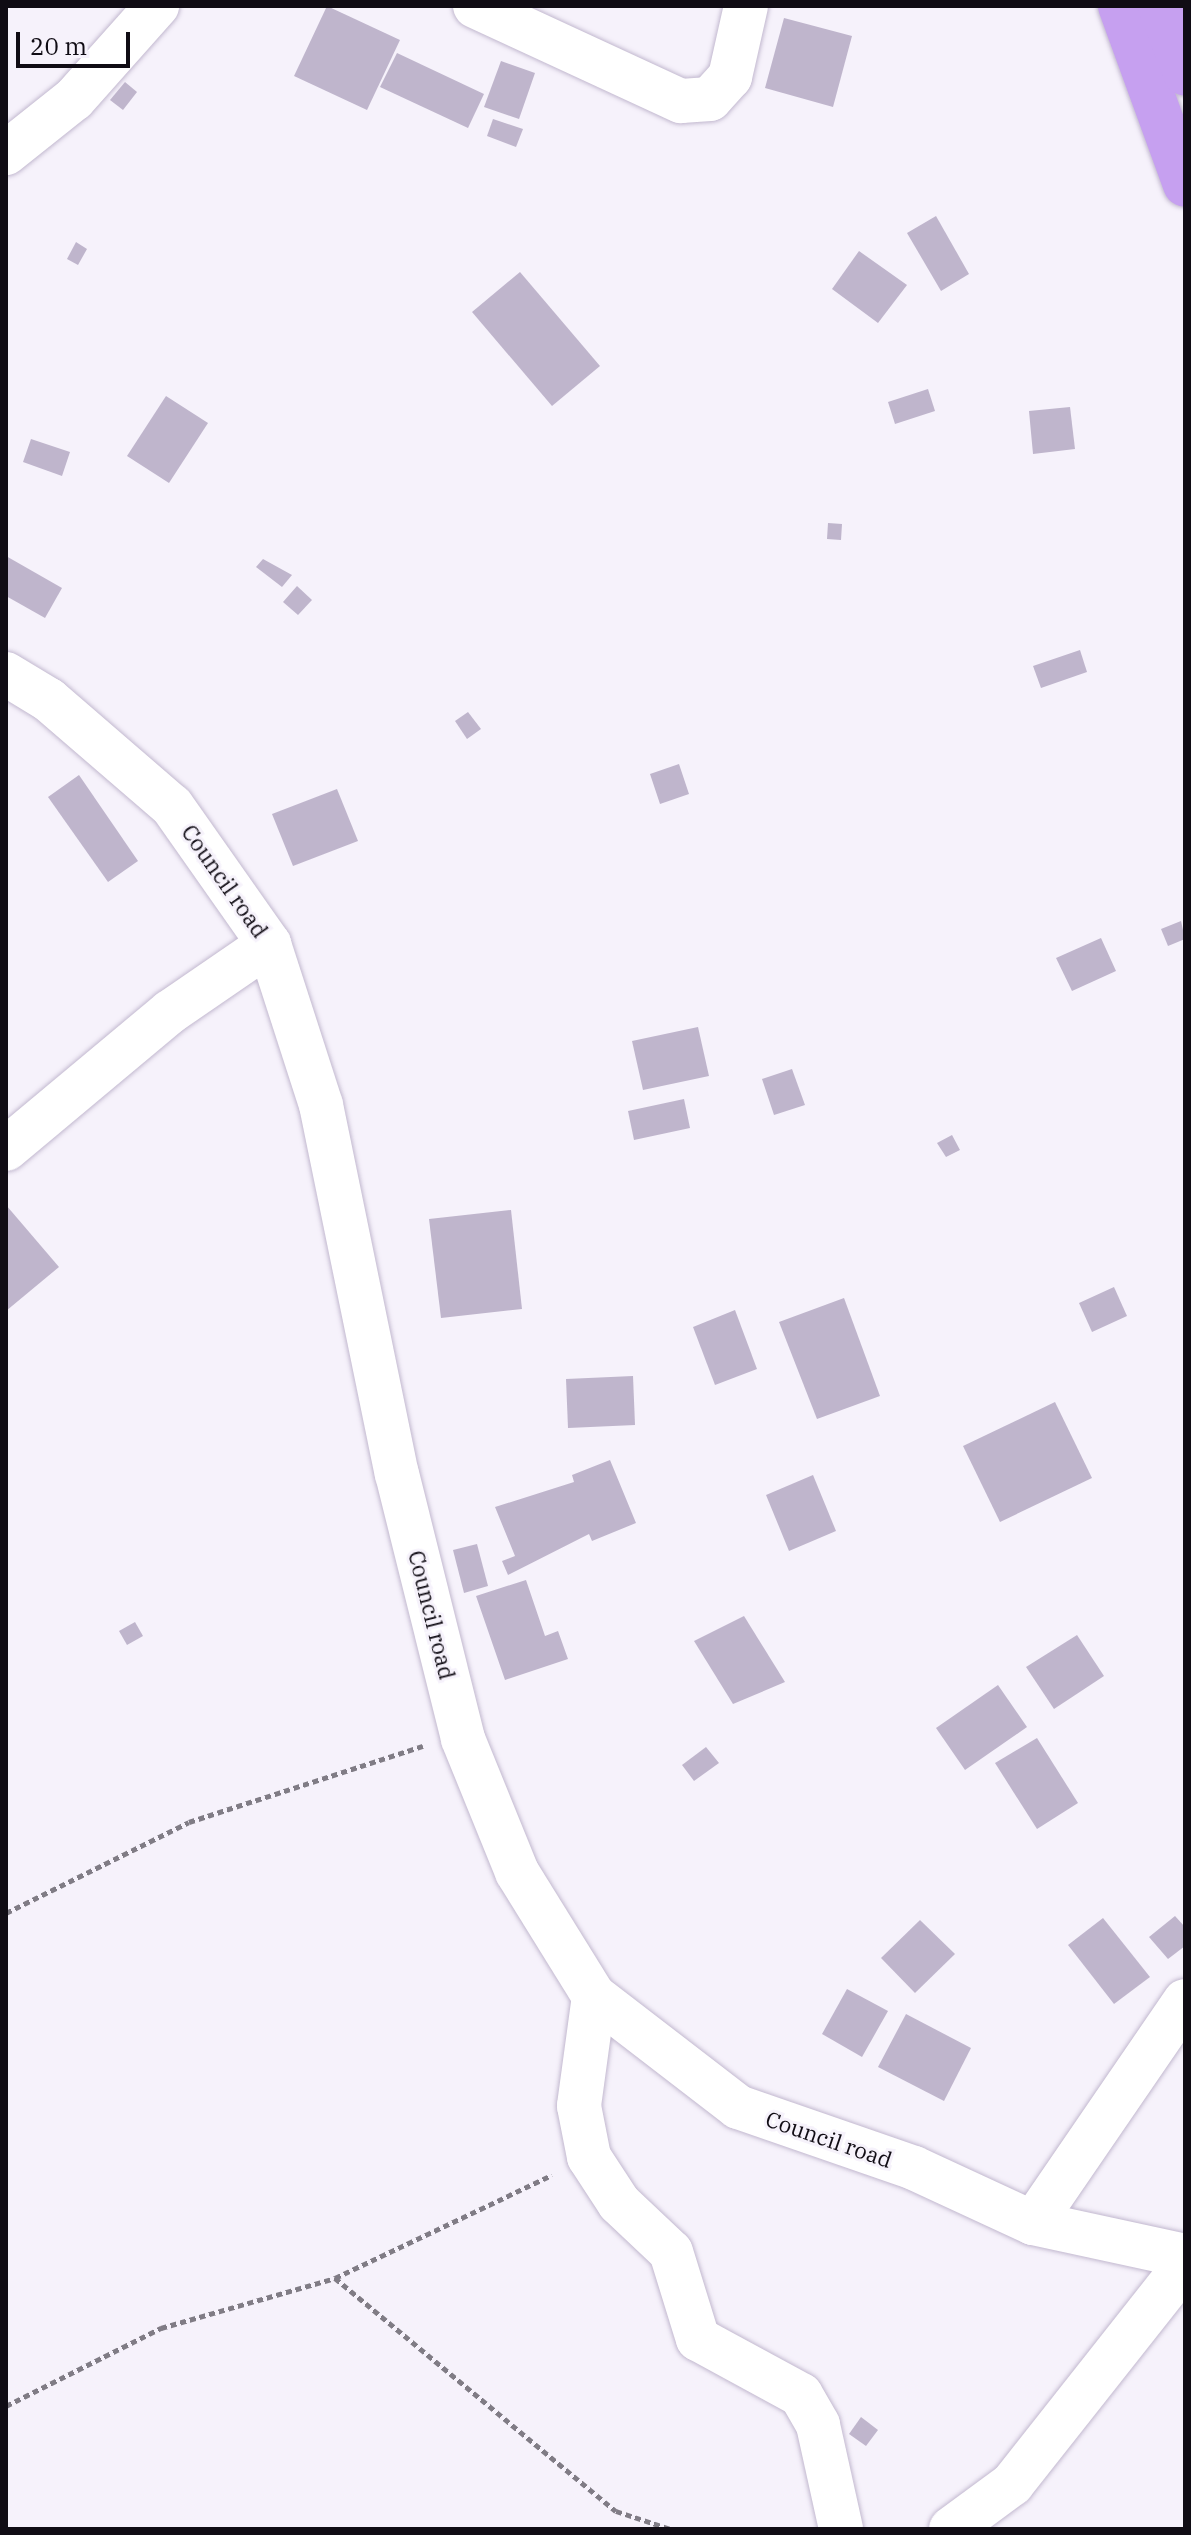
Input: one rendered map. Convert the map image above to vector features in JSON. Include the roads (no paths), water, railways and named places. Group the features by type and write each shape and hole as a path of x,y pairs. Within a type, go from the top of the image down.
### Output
{"highway":[{"path":"1120,6 1185,185"},
{"path":"1160,6 1185,73"}],"street":[{"path":"6,153 74,99 157,6"},
{"path":"475,6 681,101 710,99 730,77 746,6"},
{"name":"Council road","path":"6,674 49,700 172,806 269,944 321,1105 397,1474 463,1739 517,1872 594,1996 738,2107 914,2168 1033,2223 1185,2256"},
{"path":"6,1149 170,1012 269,944"},
{"path":"594,1996 579,2106 589,2157 619,2203 671,2252 698,2339 801,2395 818,2425 841,2529"},
{"path":"1033,2223 1185,2001"},
{"path":"951,2529 1012,2484 1185,2265"}]}
